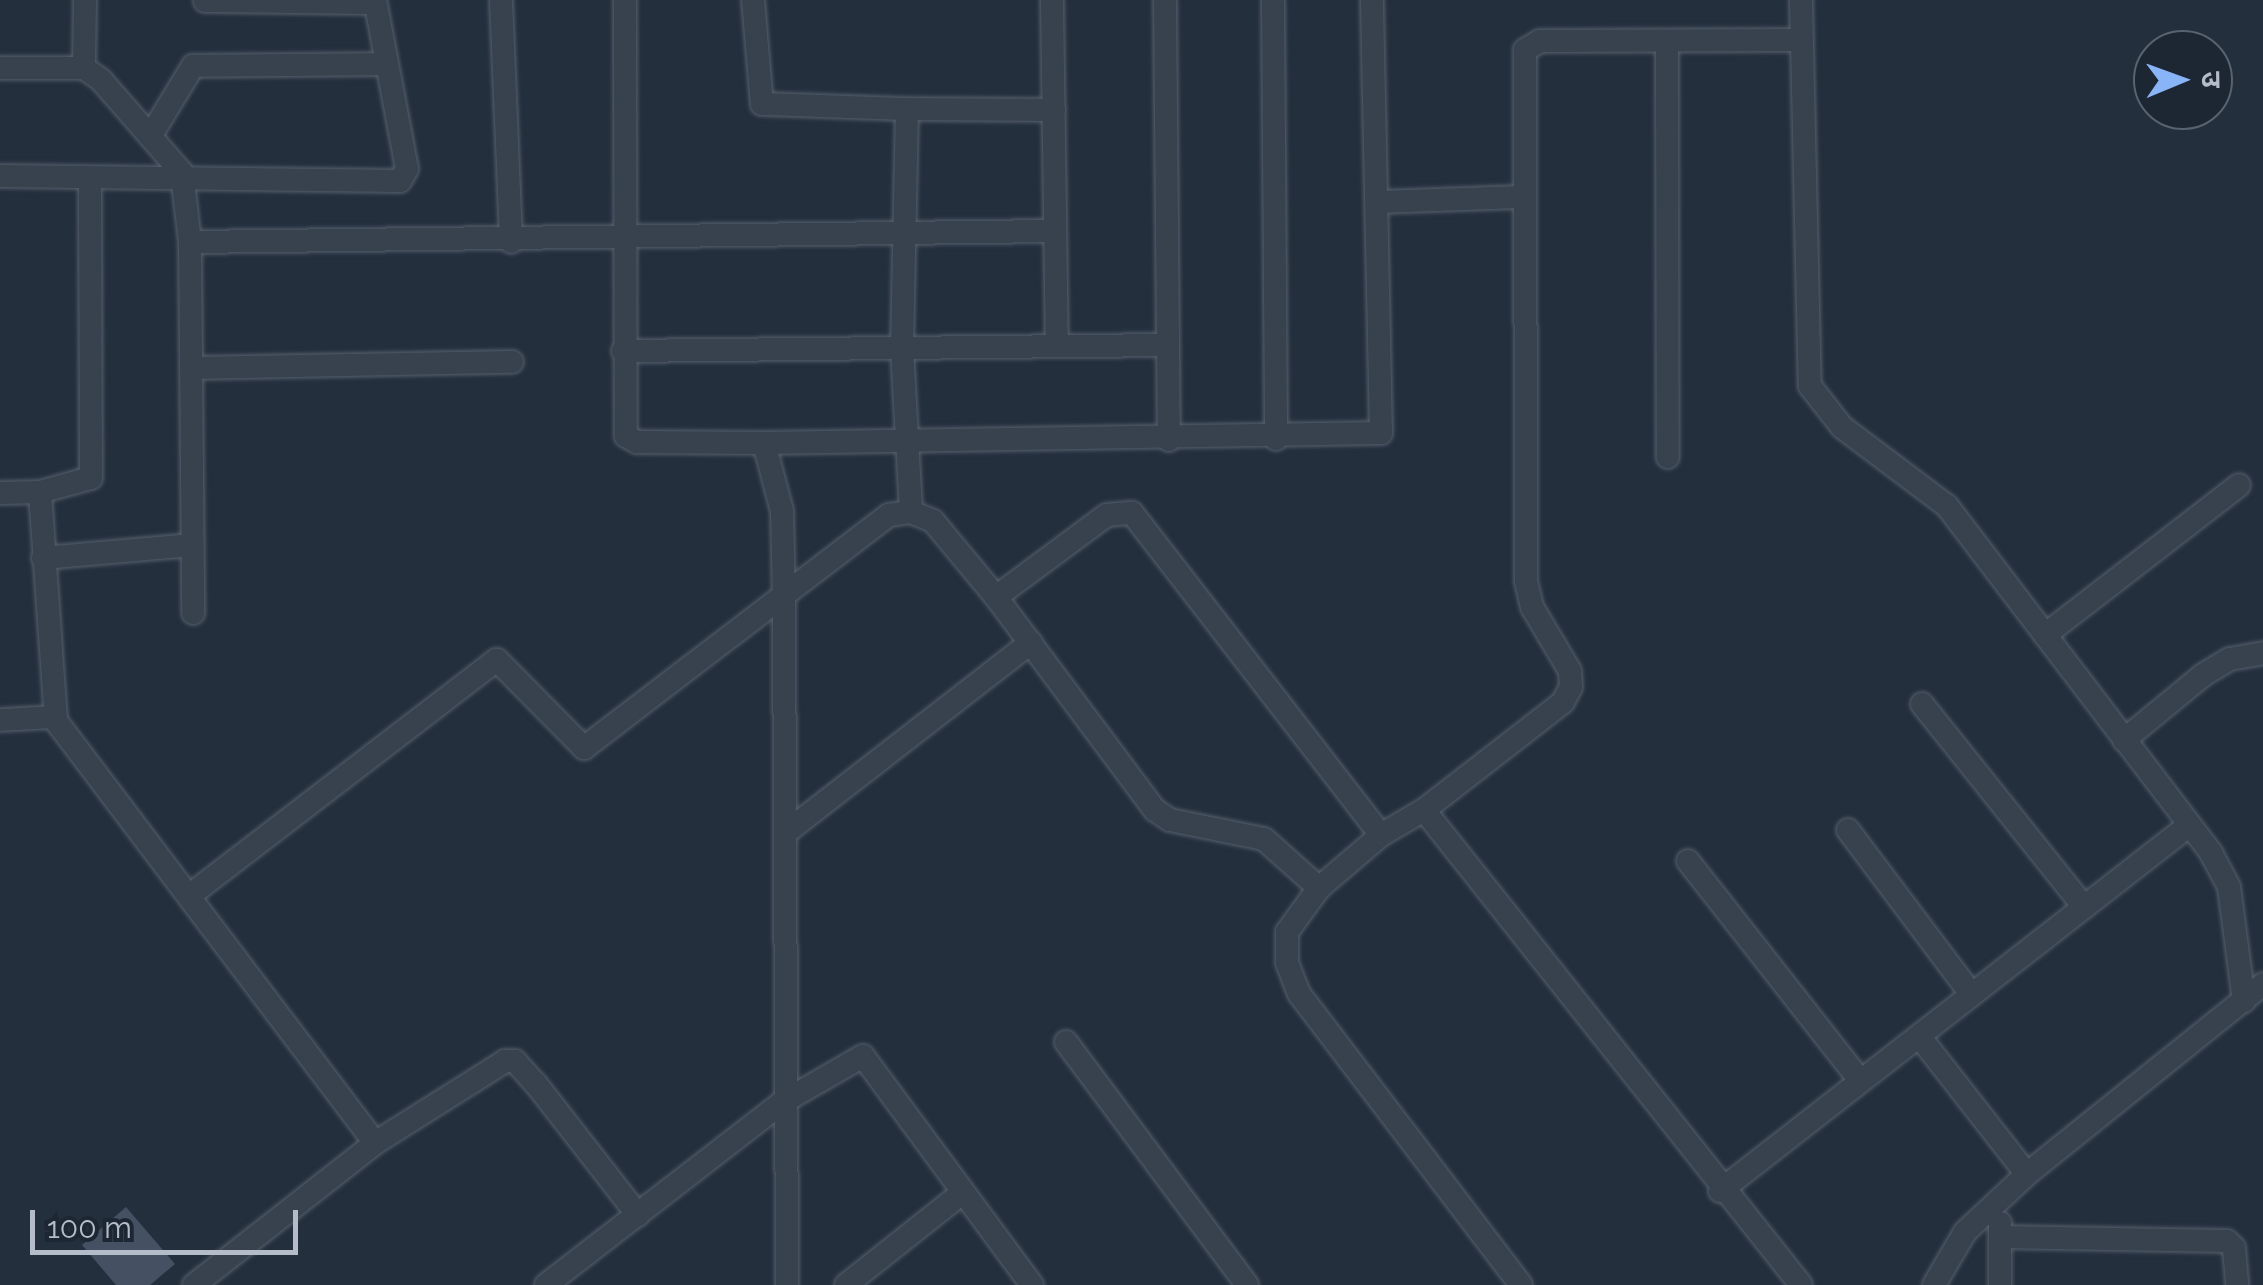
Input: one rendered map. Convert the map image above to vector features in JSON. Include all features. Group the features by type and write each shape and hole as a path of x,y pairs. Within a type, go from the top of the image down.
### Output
{"street":[{"path":"84,68 85,0"},
{"path":"501,0 512,242"},
{"path":"625,0 627,238 623,352 628,439 764,443 906,438 1276,439 1382,431 1372,0"},
{"path":"753,0 762,104 1054,110"},
{"path":"1052,0 1057,345"},
{"path":"1165,0 1170,440"},
{"path":"1272,0 1276,439"},
{"path":"1801,0 1810,386 1842,427 1947,506 2226,877 2244,1001"},
{"path":"0,176 402,180 407,169 375,2 205,1"},
{"path":"1521,1285 1299,994 1286,962 1286,932 1319,888 1381,834 1424,810 1563,702 1571,686 1570,671 1532,607 1526,581 1522,197 1528,45 1802,40"},
{"path":"1667,41 1668,457"},
{"path":"152,135 193,66 384,64"},
{"path":"0,68 84,68 152,135 184,179 190,242 193,613"},
{"path":"907,109 902,349 911,512"},
{"path":"0,493 40,492 86,482 93,472 90,179"},
{"path":"1377,202 1522,197"},
{"path":"190,242 512,242 1055,232"},
{"path":"623,352 1166,344"},
{"path":"191,368 512,362"},
{"path":"764,443 782,510 788,830 783,1102 787,1285"},
{"path":"2045,635 2239,485"},
{"path":"40,492 54,717 375,1143"},
{"path":"189,896 496,661 505,663 584,748 889,516 911,512 933,521 996,597 1155,810 1170,820 1257,836 1284,851 1319,888"},
{"path":"996,597 1107,515 1132,513 1381,834"},
{"path":"44,558 192,545"},
{"path":"788,830 1031,642"},
{"path":"2124,740 2203,675 2230,659 2263,653"},
{"path":"1922,704 2084,907"},
{"path":"0,720 54,717"},
{"path":"1424,810 1720,1191 1801,1285"},
{"path":"1720,1191 1858,1078 1919,1036 2188,826"},
{"path":"1848,830 1971,994"},
{"path":"1688,861 1858,1078"},
{"path":"1934,1285 1966,1232 2027,1174 2263,984"},
{"path":"1919,1036 2027,1174"},
{"path":"1066,1042 1248,1285"},
{"path":"546,1285 783,1102 850,1059 867,1057 961,1194 1032,1285"},
{"path":"194,1285 375,1143 512,1060 638,1215"},
{"path":"846,1285 961,1194"},
{"path":"2000,1200 2000,1285"},
{"path":"2000,1237 2227,1241 2234,1248 2237,1285"}],"building":[{"path":"126,1207 175,1264 150,1285 116,1285 82,1245"}]}
